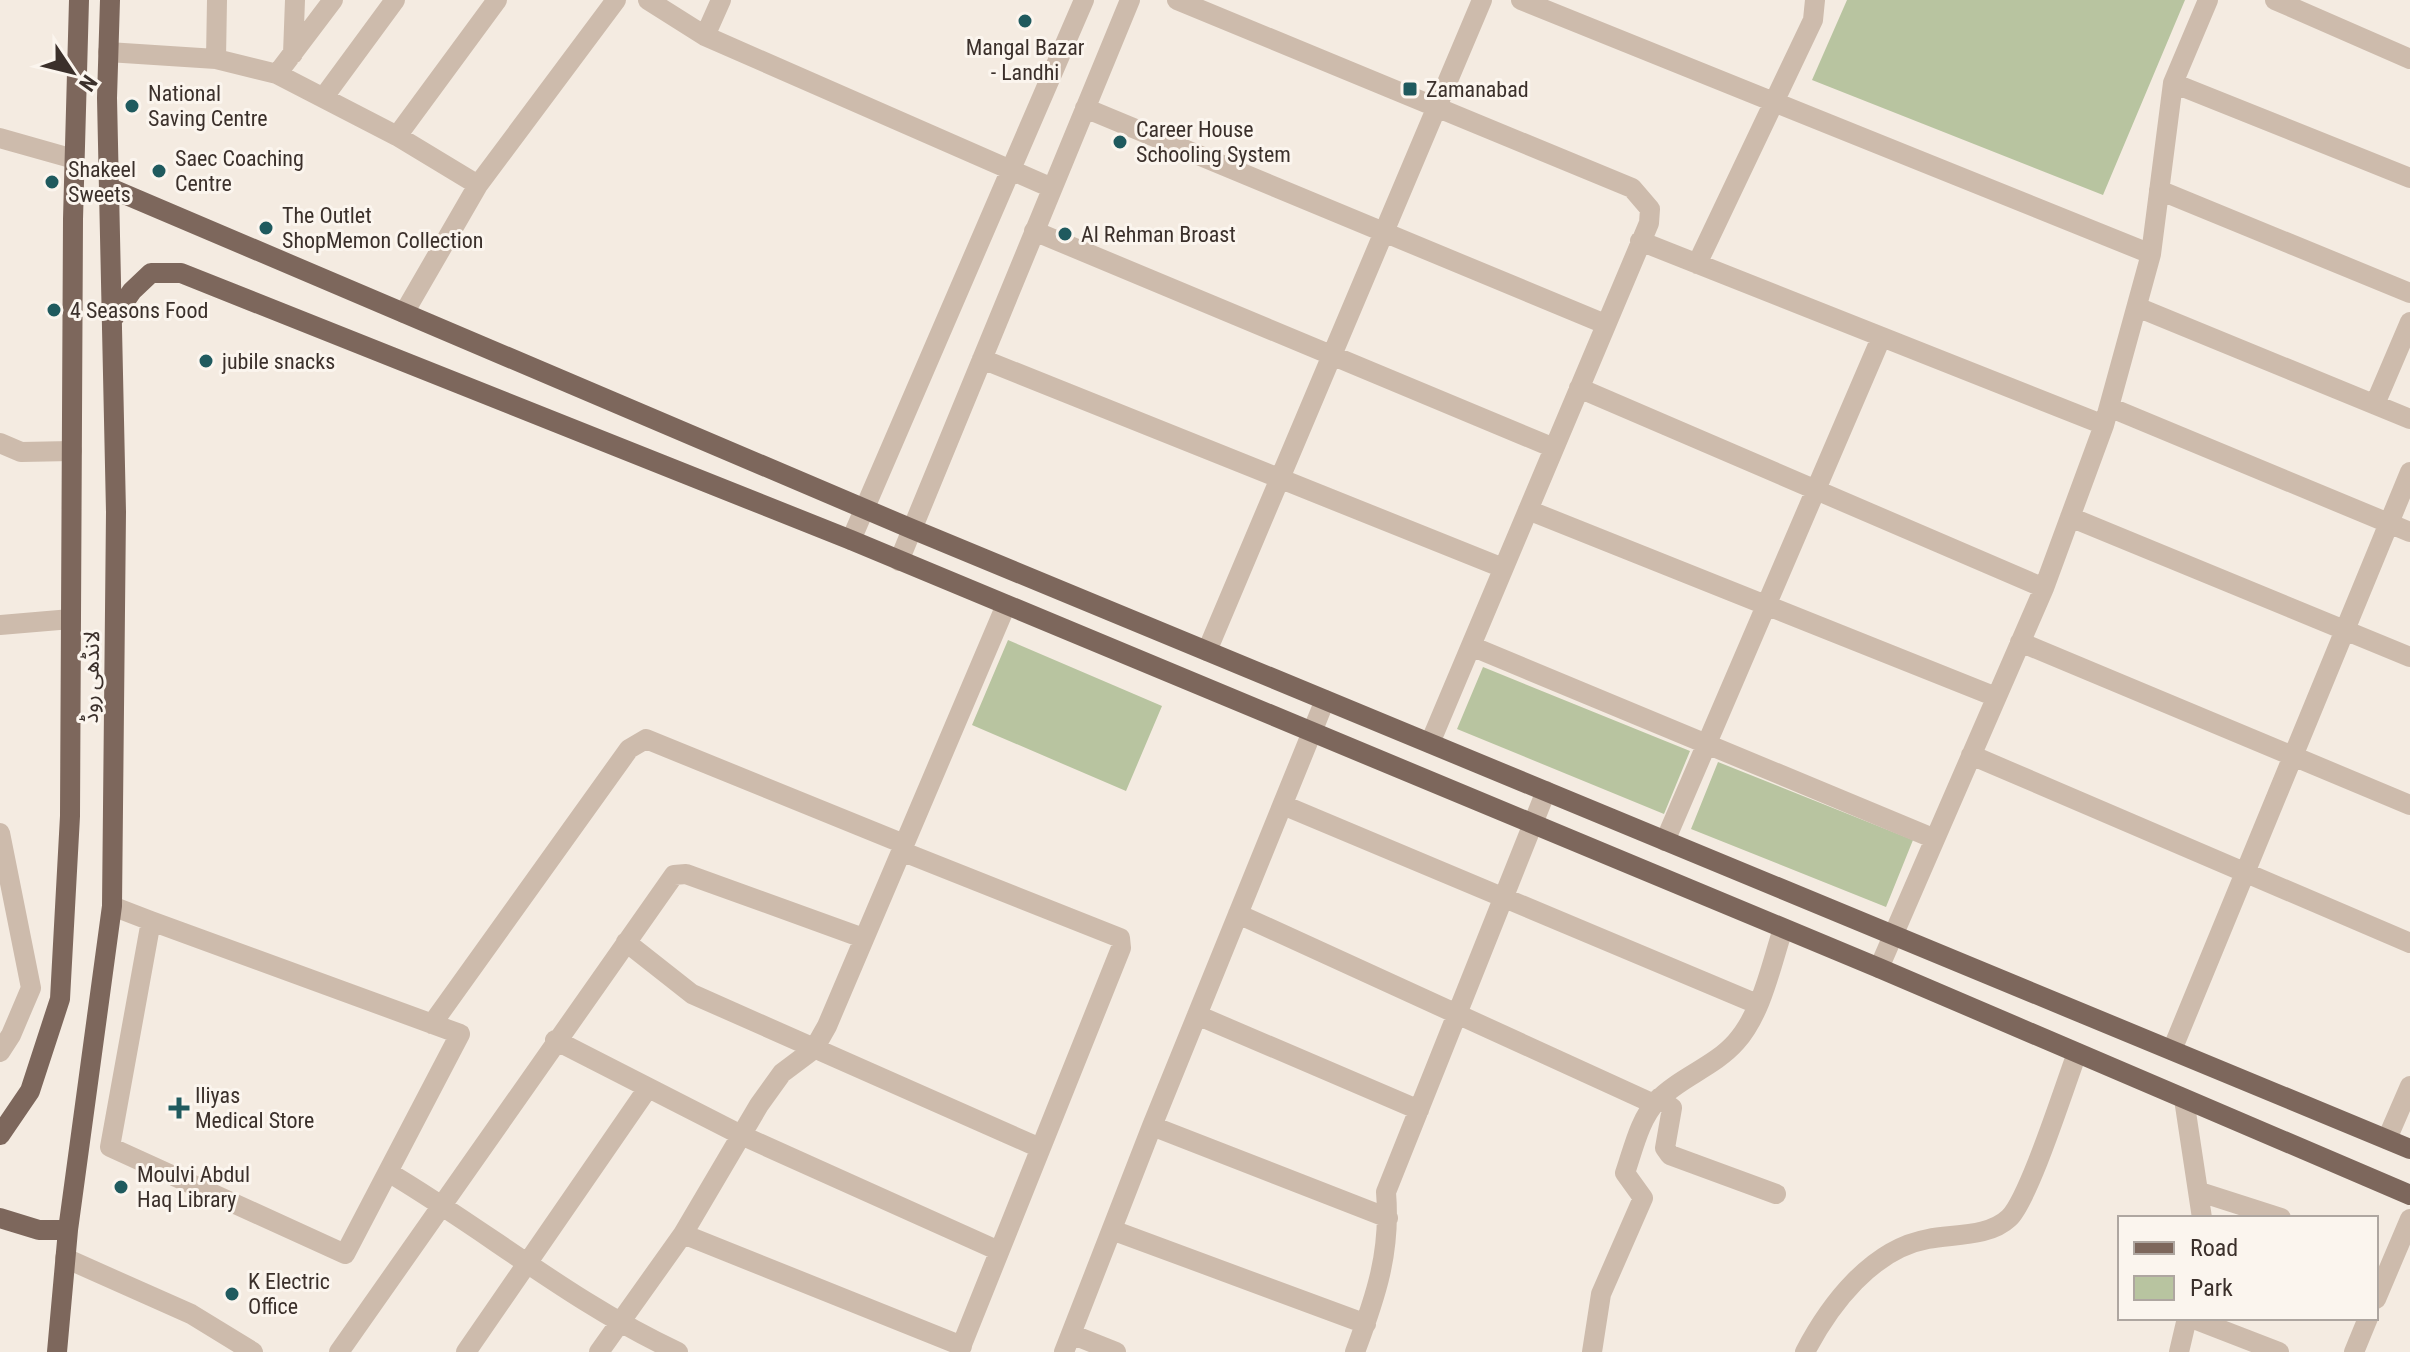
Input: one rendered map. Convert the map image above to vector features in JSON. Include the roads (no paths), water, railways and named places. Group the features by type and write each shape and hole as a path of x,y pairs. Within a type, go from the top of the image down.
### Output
{"main road":[{"name":"لانڈھی روڈ","path":"0,1135 30,1091 60,999 70,816 74,159 79,0"},
{"name":"لانڈھی روڈ","path":"57,1352 68,1230 112,906 116,512 108,52 110,0"},
{"path":"110,188 912,529 2410,1149"},
{"path":"112,320 132,291 151,273 181,273 851,540 1879,968 2410,1195"},
{"path":"0,1218 39,1230 68,1230"}],"street":[{"path":"216,59 217,0"},
{"path":"293,54 295,0"},
{"path":"277,74 333,0"},
{"path":"323,98 395,0"},
{"path":"397,136 497,0"},
{"path":"404,313 478,185 616,0"},
{"path":"648,0 705,36 1052,188"},
{"path":"705,36 721,0"},
{"path":"851,540 867,509 1084,0"},
{"path":"899,561 1130,0"},
{"path":"1177,0 1632,188 1650,209 1649,223 1430,743"},
{"path":"1207,651 1482,0"},
{"path":"1521,0 2151,254"},
{"path":"1697,264 1771,102 1813,20 1815,0"},
{"path":"1879,968 2044,588 2107,416 2151,254 2173,83 2208,0"},
{"path":"2275,0 2410,59"},
{"path":"108,52 216,59 277,74 397,136 478,185"},
{"path":"2173,83 2410,178"},
{"path":"1085,108 1605,324"},
{"path":"0,138 74,159"},
{"path":"2159,190 2410,293"},
{"path":"1034,231 1554,448"},
{"path":"1640,241 1881,338 2107,416 2410,532"},
{"path":"2137,307 2410,419"},
{"path":"2375,404 2410,322"},
{"path":"1665,841 1881,338"},
{"path":"982,359 1503,568"},
{"path":"1579,388 2044,588"},
{"path":"0,443 21,452 72,451"},
{"path":"2172,1050 2410,472"},
{"path":"1528,510 1996,697"},
{"path":"2070,517 2410,657"},
{"path":"599,1352 683,1234 741,1135 782,1073 814,1049 1006,605"},
{"path":"0,625 71,619"},
{"path":"2020,642 2410,805"},
{"path":"1471,646 1935,839"},
{"path":"1116,1352 1068,1343 1152,1126 1325,700"},
{"path":"432,1024 629,749 646,739 1120,938 1121,948 961,1349 683,1234"},
{"path":"1971,755 2410,943"},
{"path":"1355,1352 1378,1286 1389,1232 1386,1192 1546,791"},
{"path":"1283,805 1757,1004"},
{"path":"0,833 31,988 0,1052"},
{"path":"339,1352 669,881 679,874 863,938"},
{"path":"112,906 460,1034 345,1254 110,1147 151,921"},
{"path":"1238,914 1672,1108 1665,1148 1670,1155 1776,1194"},
{"path":"1592,1352 1601,1294 1643,1198 1625,1173 1657,1101 1714,1062 1737,1042 1757,1004 1783,929"},
{"path":"626,942 692,994 1040,1148"},
{"path":"1197,1015 1419,1110"},
{"path":"555,1040 741,1135 999,1251"},
{"path":"1805,1352 1843,1296 1867,1269 1891,1252 1924,1239 1994,1229 2008,1219 2025,1189 2077,1053"},
{"path":"2387,1139 2410,1086"},
{"path":"466,1352 529,1265 648,1088"},
{"path":"2184,1099 2202,1216"},
{"path":"1152,1126 1388,1218"},
{"path":"388,1172 444,1205 619,1324 678,1352"},
{"path":"2200,1192 2275,1216"},
{"path":"2378,1294 2410,1219"},
{"path":"1112,1230 1366,1324"},
{"path":"65,1258 191,1314 253,1352"},
{"path":"2179,1352 2188,1320"},
{"path":"2194,1320 2279,1352"},
{"path":"2354,1352 2367,1320"}],"place":[{"name":"Mangal Bazar - Landhi","path":"1025,21"},
{"name":"Zamanabad","path":"1410,89"},
{"name":"National Saving Centre","path":"132,106"},
{"name":"Career House Schooling System","path":"1120,142"},
{"name":"Saec Coaching Centre","path":"159,171"},
{"name":"Shakeel Sweets","path":"52,182"},
{"name":"The Outlet ShopMemon Collection","path":"266,228"},
{"name":"Al Rehman Broast","path":"1065,234"},
{"name":"4 Seasons Food","path":"54,310"},
{"name":"jubile snacks","path":"206,361"},
{"name":"Iliyas Medical Store","path":"179,1108"},
{"name":"Moulvi Abdul Haq Library","path":"121,1187"},
{"name":"K Electric Office","path":"232,1294"}]}
